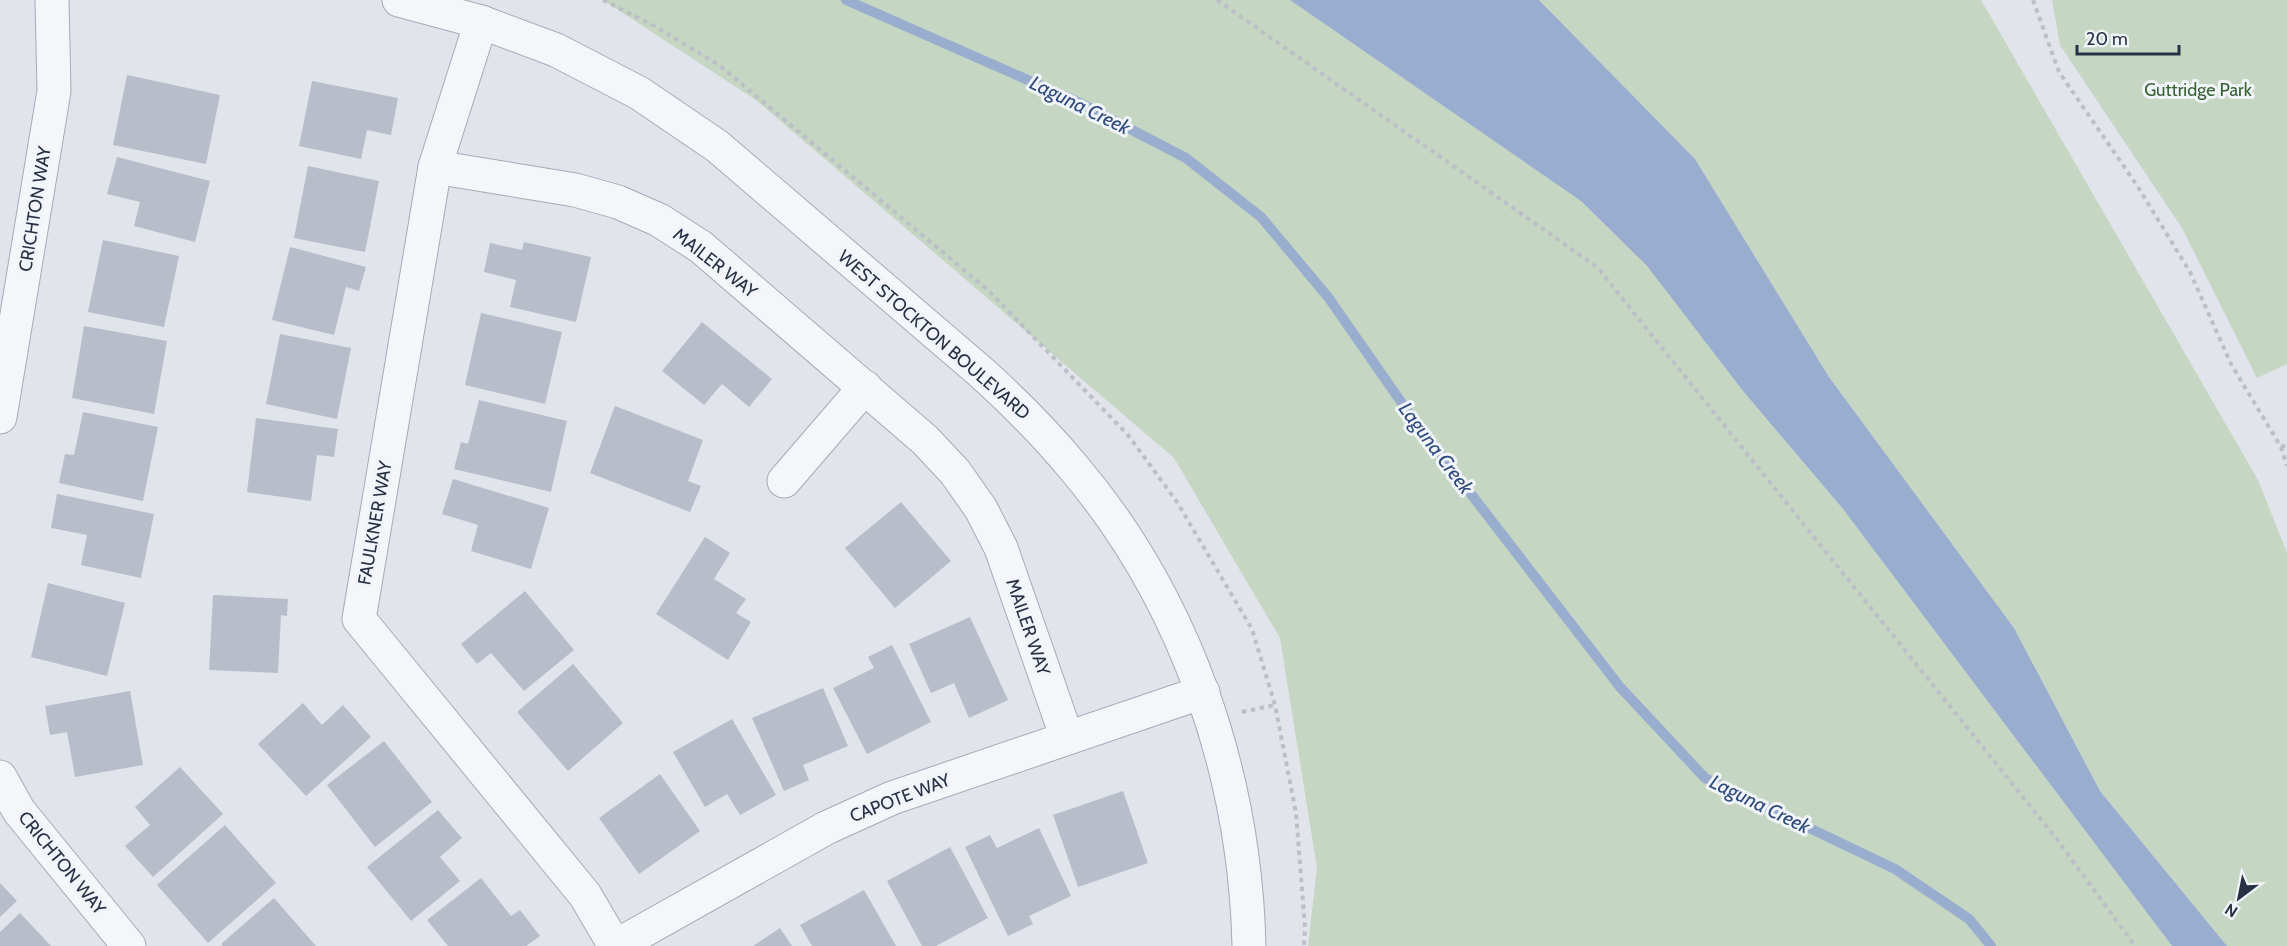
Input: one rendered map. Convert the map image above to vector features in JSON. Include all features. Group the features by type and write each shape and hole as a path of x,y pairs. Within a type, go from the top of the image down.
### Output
{"street":[{"name":"CRICHTON WAY","path":"0,417 54,91 52,0"},
{"name":"WEST STOCKTON BOULEVARD","path":"399,0 481,22 555,50 639,93 717,146 1021,409 1075,469 1124,534 1171,616 1203,692 1219,741 1238,820 1248,901 1249,946"},
{"name":"FAULKNER WAY","path":"481,22 435,166 359,619 585,895 616,946"},
{"name":"MAILER WAY","path":"435,166 575,190 618,202 659,220 701,247 925,440 955,472 981,508 1001,549 1067,738"},
{"path":"783,481 865,387"},
{"name":"CAPOTE WAY","path":"616,946 826,828 892,798 1203,692"},
{"name":"CRICHTON WAY","path":"0,777 19,811 129,946"}],"path":[{"path":"1217,0 1597,267 2055,837 2135,946"},
{"path":"2033,0 2059,72 2138,187 2190,272 2231,363 2281,447 2287,466"},
{"path":"2281,447 2287,446"}],"green space":[{"path":"603,0 1290,0 1581,201 1647,266 1743,391 1843,509 2172,946 1308,946 1317,868 1280,638 1174,458 756,100"},
{"path":"1539,0 1981,0 2258,480 2287,553 2287,946 2227,946 2100,791 2014,628 1829,377 1695,159"},
{"name":"Guttridge Park","path":"2052,0 2287,0 2287,364 2257,378 2182,228 2060,45"}],"water":[{"path":"1290,0 1539,0 1695,159 1829,377 2014,628 2100,791 2227,946 2172,946 1843,509 1743,391 1647,266 1581,201"}],"building":[{"path":"127,75 220,95 206,164 113,145"},
{"path":"312,81 398,98 391,135 367,130 361,159 299,146"},
{"path":"117,157 210,181 195,242 134,226 140,202 107,194"},
{"path":"308,166 379,181 365,252 294,238"},
{"path":"103,240 179,256 164,327 88,312"},
{"path":"524,242 591,257 576,322 510,307 516,280 484,272 490,243 522,250"},
{"path":"290,247 366,267 359,291 346,287 334,335 272,320"},
{"path":"481,313 562,332 545,404 465,385"},
{"path":"702,322 772,379 749,407 722,384 704,405 662,371"},
{"path":"84,326 167,341 154,414 72,398"},
{"path":"280,334 351,348 337,419 266,404"},
{"path":"479,400 567,421 551,492 454,469 461,442 468,444"},
{"path":"615,406 703,440 688,481 701,486 690,512 590,473"},
{"path":"83,412 158,427 143,501 59,483 65,454 74,455"},
{"path":"256,418 338,429 334,457 317,455 311,501 247,492"},
{"path":"453,479 549,508 531,569 471,551 478,525 442,514"},
{"path":"57,494 154,514 141,578 81,565 87,535 51,528"},
{"path":"901,502 951,561 895,608 845,548"},
{"path":"705,537 730,553 714,579 746,599 736,613 751,622 728,660 656,614"},
{"path":"48,583 125,603 107,676 31,657"},
{"path":"525,591 574,650 524,691 491,653 477,664 461,644"},
{"path":"213,595 288,599 287,616 281,615 278,673 209,670"},
{"path":"970,617 1008,700 969,718 954,683 931,693 909,644"},
{"path":"892,645 931,722 867,754 833,688 874,668 868,657"},
{"path":"573,664 623,723 568,771 517,712"},
{"path":"823,688 848,746 803,765 809,780 784,791 752,718"},
{"path":"130,691 143,765 75,777 67,732 50,735 45,706"},
{"path":"303,703 322,725 343,705 371,737 306,796 258,744"},
{"path":"732,719 776,795 740,815 727,794 705,807 673,752"},
{"path":"384,741 432,802 375,847 327,785"},
{"path":"180,767 223,814 153,877 125,846 150,825 135,807"},
{"path":"660,774 700,831 639,874 599,818"},
{"path":"1123,791 1148,863 1078,887 1053,815"},
{"path":"438,810 462,838 440,857 460,881 411,921 367,867"},
{"path":"225,825 276,883 208,943 157,885"},
{"path":"1039,828 1071,896 1029,916 1033,924 1008,936 965,847 990,835 997,848"},
{"path":"950,847 988,918 936,946 922,946 887,881"},
{"path":"481,878 511,916 520,910 540,936 526,946 448,946 427,920"},
{"path":"0,883 17,901 0,917"},
{"path":"864,890 896,946 812,946 800,925"},
{"path":"274,898 316,946 223,946 221,944"},
{"path":"20,913 51,946 0,946 0,932"},
{"path":"780,928 792,946 753,946"}],"waterway":[{"name":"Laguna Creek","path":"846,0 1078,102 1186,158 1261,217 1328,297 1413,419 1620,687 1705,778 1895,869 1969,919 1991,946"}]}
